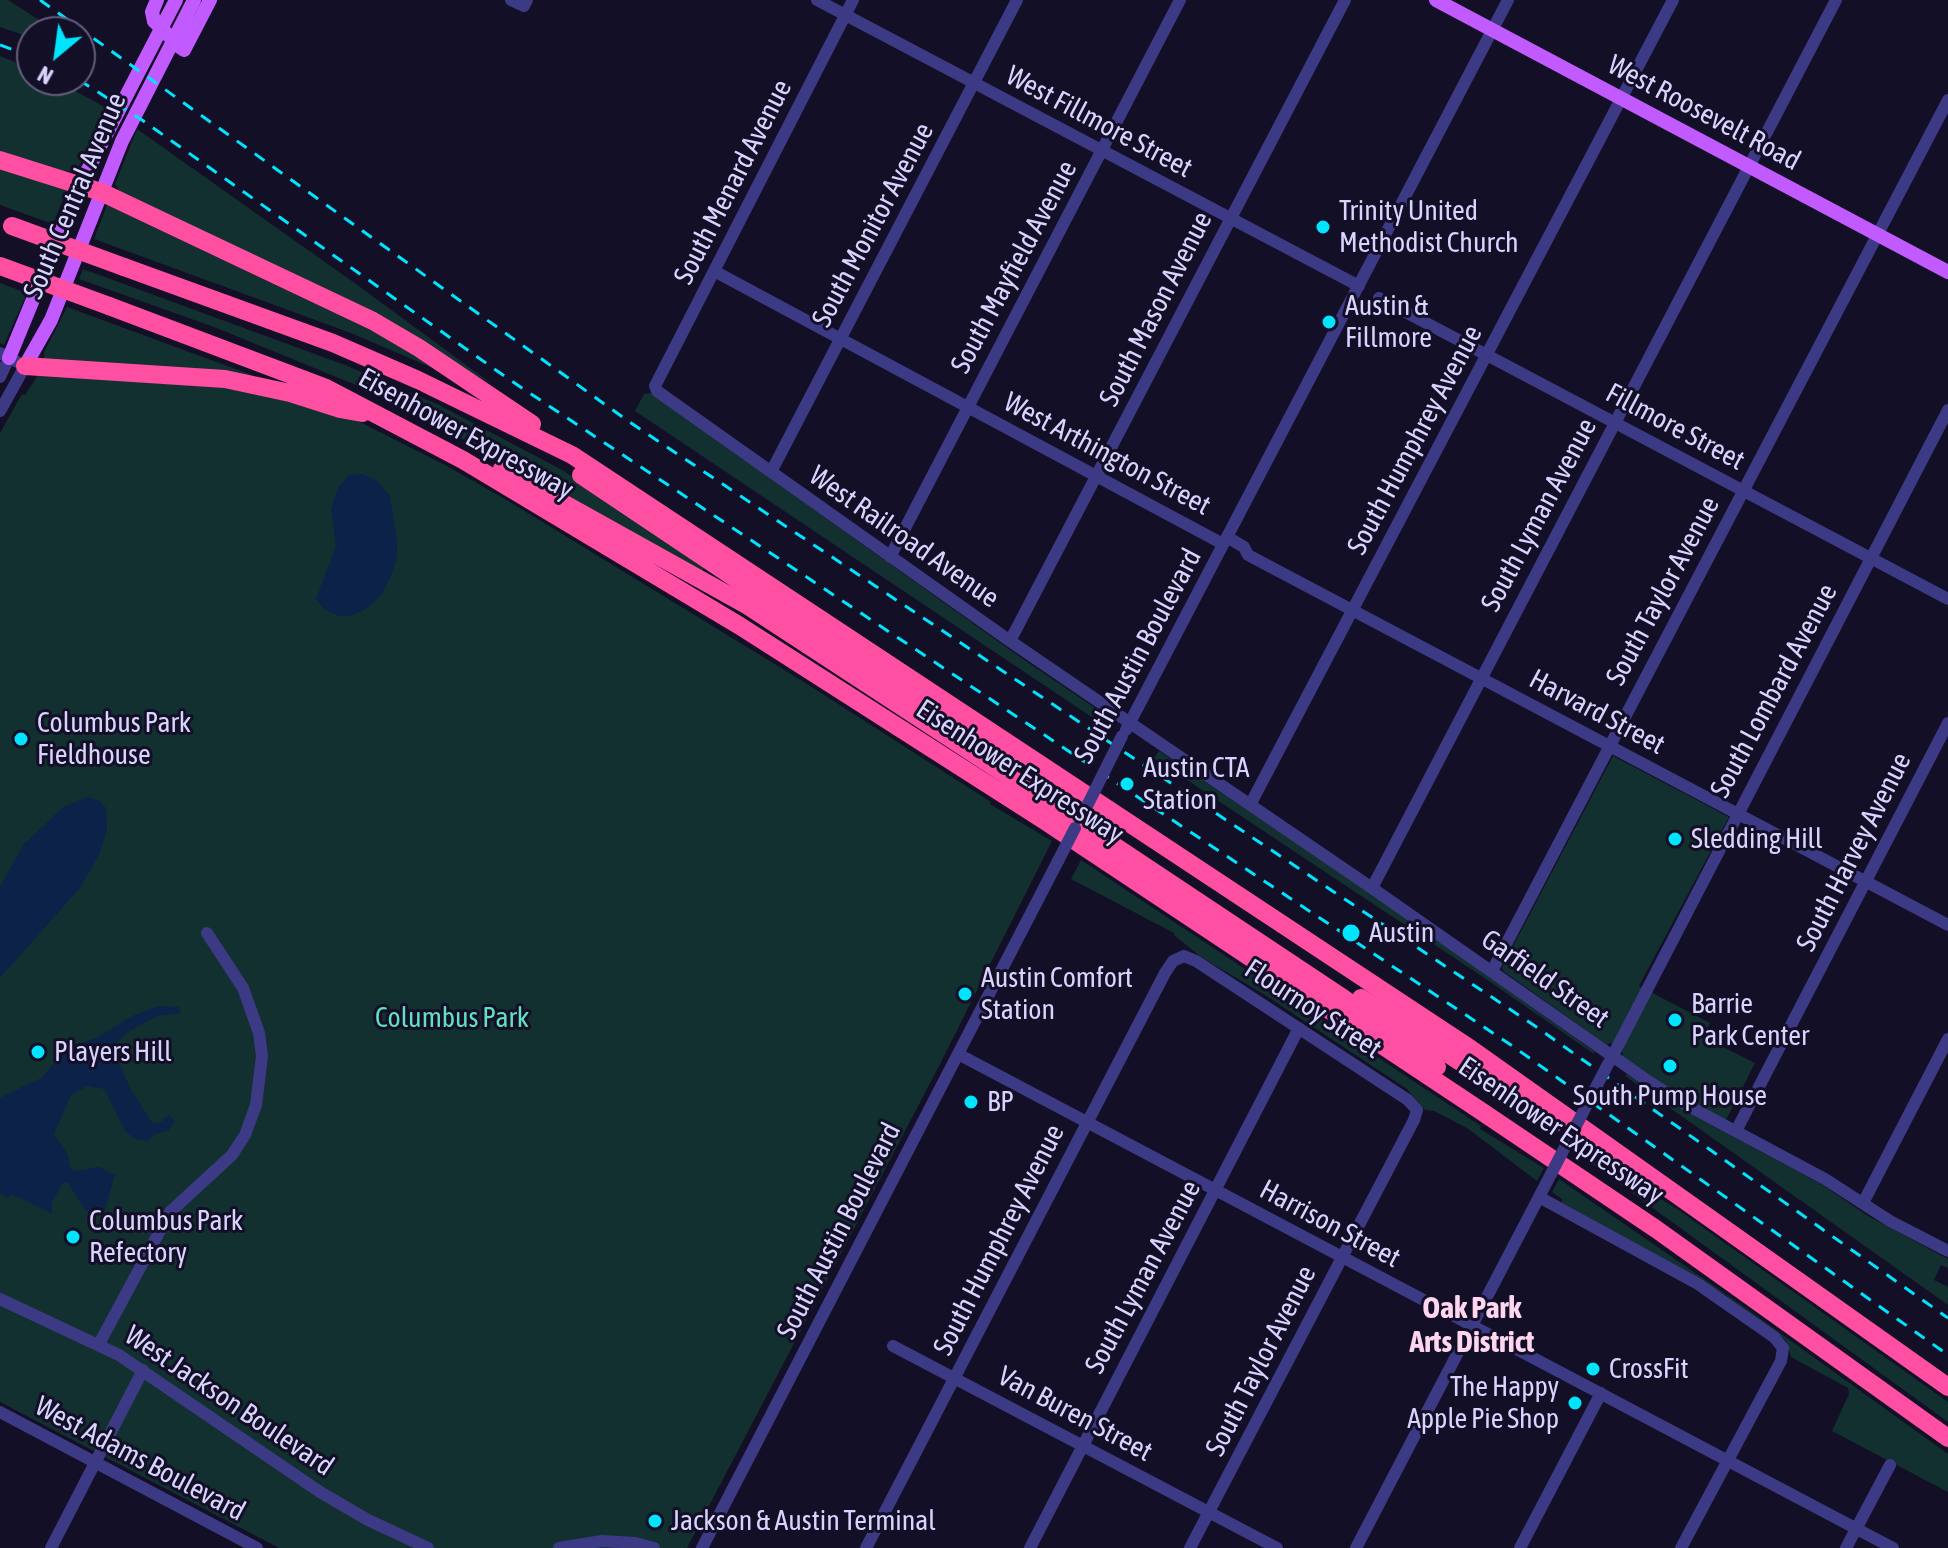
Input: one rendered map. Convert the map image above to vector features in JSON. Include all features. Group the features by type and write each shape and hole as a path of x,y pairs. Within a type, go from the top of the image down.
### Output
{"highway":[{"path":"0,160 101,192 373,321 512,409 572,455"},
{"name":"Eisenhower Expressway","path":"6,224 333,343 514,425 572,455 1458,1040 1948,1387"},
{"name":"Eisenhower Expressway","path":"0,266 326,388 527,498 837,686 1058,829 1656,1229 1948,1438"},
{"path":"11,359 225,379 381,417"},
{"path":"326,388 377,403 434,432 748,606 1563,1128 1623,1155"},
{"path":"514,425 561,461 1343,998 1437,1067 1481,1111"}],"main road":[{"path":"157,0 152,12 154,21 184,50 210,0"},
{"name":"South Central Avenue","path":"11,359 80,185 176,0"},
{"name":"South Central Avenue","path":"11,359 51,320 122,141 194,0"},
{"name":"West Roosevelt Road","path":"1436,0 1948,272"}],"street":[{"path":"511,0 525,3"},
{"name":"West Fillmore Street","path":"817,0 1359,286"},
{"name":"South Menard Avenue","path":"655,386 853,0"},
{"name":"South Monitor Avenue","path":"771,472 1017,0"},
{"name":"South Mayfield Avenue","path":"890,557 1180,0"},
{"name":"South Mason Avenue","path":"1010,641 1345,0"},
{"name":"South Austin Boulevard","path":"702,1548 1122,736 1508,0"},
{"name":"South Humphrey Avenue","path":"1250,805 1673,0"},
{"name":"South Lyman Avenue","path":"1372,888 1836,0"},
{"name":"South Taylor Avenue","path":"1492,971 1948,100"},
{"name":"West Arthington Street","path":"714,271 1096,476 1225,540"},
{"name":"Fillmore Street","path":"1379,298 1948,599"},
{"name":"South Central Avenue","path":"0,377 11,359"},
{"name":"South Central Avenue","path":"0,411 11,359"},
{"name":"West Railroad Avenue","path":"655,386 662,396 1129,723"},
{"name":"South Lombard Avenue","path":"1356,1548 1948,410"},
{"name":"Harvard Street","path":"1225,540 1244,547 1248,555 1948,925"},
{"name":"Garfield Street","path":"1129,723 1492,971 1610,1060 1679,1101 1825,1179 1890,1221 1948,1251"},
{"name":"South Harvey Avenue","path":"1736,1131 1948,723"},
{"path":"99,1344 170,1212 232,1155 245,1135 256,1105 262,1056 259,1033 243,988 207,933"},
{"name":"South Humphrey Avenue","path":"866,1548 1169,966 1179,957"},
{"name":"Flournoy Street","path":"1179,957 1196,961 1408,1100 1417,1110"},
{"name":"South Lyman Avenue","path":"1030,1548 1299,1028"},
{"path":"1863,1203 1948,1039"},
{"name":"Harrison Street","path":"958,1054 1893,1548"},
{"name":"South Taylor Avenue","path":"1190,1548 1417,1110"},
{"path":"1539,1197 1698,1284 1774,1337 1783,1348 1781,1361 1681,1548"},
{"name":"West Jackson Boulevard","path":"0,1299 99,1344 143,1370 320,1492 368,1520 428,1548"},
{"name":"Van Buren Street","path":"893,1346 1277,1548"},
{"path":"51,1548 143,1370"},
{"path":"1520,1548 1601,1393"},
{"name":"West Adams Boulevard","path":"0,1412 257,1548"},
{"path":"1846,1548 1890,1465"},
{"path":"559,1548 602,1541 635,1543 654,1548"}],"green space":[{"path":"0,0 8,0 33,16 16,16 16,32 0,27"},
{"path":"0,56 16,62 16,96 85,96 108,109 76,172 61,171 0,151"},
{"path":"137,129 492,384 447,360 448,357 384,317 120,192 115,184"},
{"path":"0,168 67,190 53,224 0,205"},
{"path":"107,205 404,346 437,370 351,333 94,239"},
{"path":"83,269 345,365 439,405 564,471 705,567 702,572 436,424 356,385 214,327 79,279"},
{"path":"0,283 27,293 4,345 0,343"},
{"path":"67,307 252,375 250,379 44,360 44,352"},
{"name":"Columbus Park","path":"38,375 244,389 358,421 505,499 804,682 1052,841 938,1068 687,1548 279,1548 0,1402 0,433 22,394 25,395"},
{"path":"651,393 1107,716 1105,726 635,411 644,394"},
{"path":"1159,751 1383,901 1594,1054 1154,758"},
{"path":"1613,756 1729,817 1639,986 1710,1023 1703,1037 1755,1063 1725,1122 1680,1099 1623,1057 1622,1049 1610,1043 1607,1045 1503,971 1502,967"},
{"path":"1081,860 1481,1126 1480,1129 1544,1168 1537,1181 1467,1128 1434,1111 1425,1110 1407,1089 1265,995 1201,957 1174,933 1071,879"},
{"path":"1627,1074 1679,1108 1821,1184 1868,1216 1948,1259 1948,1268 1941,1265 1934,1280 1948,1287 1948,1305 1625,1076"},
{"path":"1577,1145 1680,1211 1948,1402 1948,1422 1581,1156 1574,1150"},
{"path":"1559,1179 1733,1299 1948,1454 1948,1492 1832,1431 1849,1394 1848,1388 1791,1357 1783,1338 1724,1294 1561,1202 1562,1199 1552,1192"}],"water":[{"path":"363,474 376,480 390,496 397,557 391,577 379,598 363,611 340,616 325,610 316,599 336,546 331,509 338,488 349,475"},
{"path":"87,797 99,800 106,808 107,830 99,855 80,888 0,978 0,886 24,844 63,807"},
{"path":"159,1006 179,1007 181,1013 157,1016 126,1033 117,1043 115,1054 130,1088 152,1122 158,1124 169,1115 175,1121 168,1131 156,1134 148,1141 135,1139 125,1131 104,1089 87,1086 71,1095 54,1134 67,1153 74,1171 99,1167 115,1175 104,1213 93,1215 85,1210 68,1183 63,1183 52,1202 52,1214 20,1198 11,1195 9,1198 0,1193 0,1098 41,1078 76,1045 98,1037 132,1016"}],"railway":[{"path":"40,0 631,423 1535,1026 1948,1318"},
{"path":"0,45 16,51"},
{"path":"96,91 142,120 510,380 1511,1045 1948,1355"}],"place":[{"name":"Trinity United Methodist Church","path":"1323,227"},
{"name":"Austin & Fillmore","path":"1329,322"},
{"name":"Columbus Park Fieldhouse","path":"21,739"},
{"name":"Austin CTA Station","path":"1127,784"},
{"name":"Sledding Hill","path":"1675,839"},
{"name":"Austin","path":"1351,933"},
{"name":"Austin Comfort Station","path":"965,994"},
{"name":"Barrie Park Center","path":"1675,1020"},
{"name":"Players Hill","path":"38,1052"},
{"name":"South Pump House","path":"1670,1066"},
{"name":"BP","path":"971,1102"},
{"name":"Columbus Park Refectory","path":"73,1237"},
{"name":"CrossFit","path":"1593,1369"},
{"name":"The Happy Apple Pie Shop","path":"1575,1403"},
{"name":"Jackson & Austin Terminal","path":"655,1521"}],"district":[{"name":"Oak Park Arts District","path":"1472,1326"}]}
